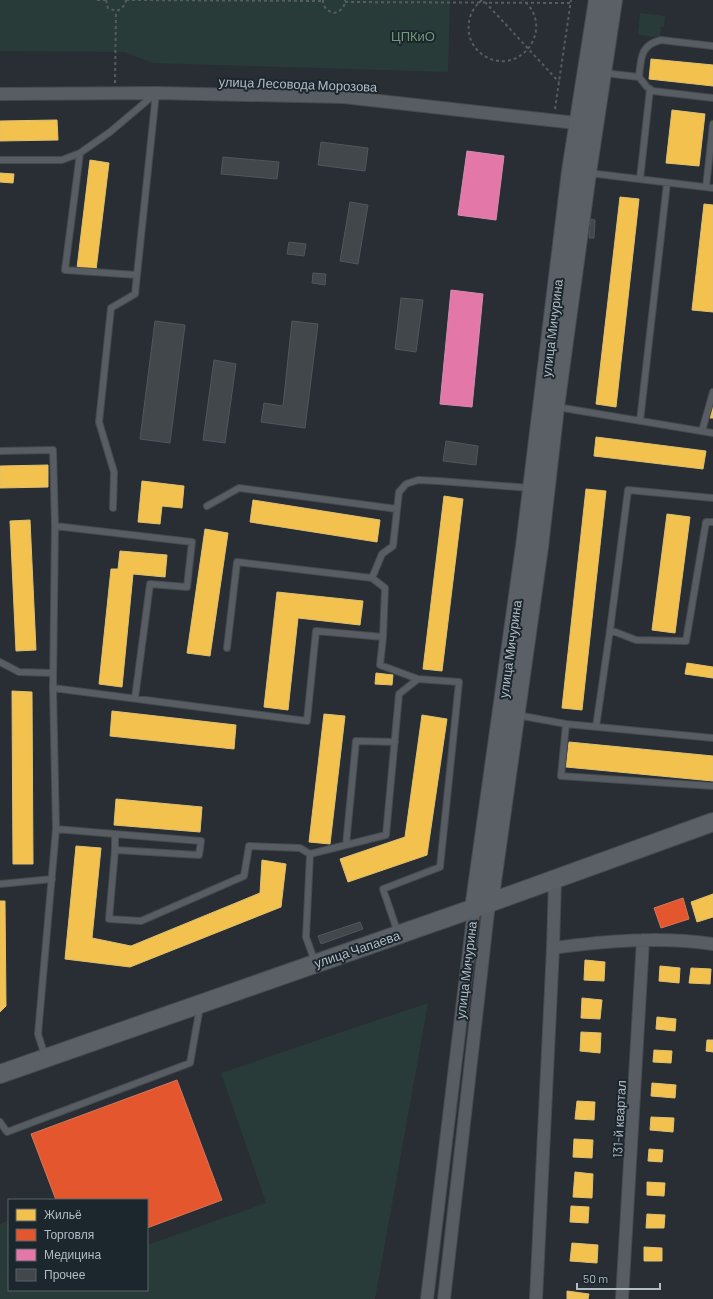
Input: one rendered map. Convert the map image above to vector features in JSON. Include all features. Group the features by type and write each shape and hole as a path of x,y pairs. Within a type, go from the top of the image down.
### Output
{"street":[{"name":"улица Мичурина","path":"427,1299 481,906 532,489 586,125 598,0"},
{"name":"улица Мичурина","path":"586,125 602,73 613,0"},
{"name":"улица Лесовода Морозова","path":"0,94 156,93 344,97 586,125"},
{"name":"улица Мичурина","path":"444,1299 481,906 515,715 539,547 579,172"},
{"name":"улица Чапаева","path":"0,1074 555,880 713,822"},
{"path":"536,1299 555,880"},
{"path":"553,948 599,942 643,940 713,944"},
{"name":"131-й квартал","path":"622,1299 643,940"}],"lane":[{"path":"639,77 641,58 648,45 653,42 661,40 713,46"},
{"path":"602,73 639,77 650,89 657,92 713,98"},
{"path":"640,180 650,89"},
{"path":"0,160 62,160 80,153 110,132 156,93"},
{"path":"113,508 114,472 99,422 106,354 111,308 135,294 156,93"},
{"path":"706,187 713,124"},
{"path":"80,153 65,270 137,276"},
{"path":"579,172 713,188"},
{"path":"640,421 667,183"},
{"path":"702,431 713,392"},
{"path":"555,407 713,433"},
{"path":"0,451 53,450 56,526 53,673 56,828 38,1034 45,1058"},
{"path":"372,578 382,554 393,546 399,492 406,484 418,480 532,489"},
{"path":"207,506 239,488 397,509"},
{"path":"596,727 628,490 713,498"},
{"path":"610,630 636,640 686,641 706,522 713,522"},
{"path":"56,526 192,542 187,587 150,584 135,698"},
{"path":"227,648 237,562 372,578 385,588 380,665 418,679 459,682 440,867 383,889 399,935"},
{"path":"53,688 307,721 316,631 383,637"},
{"path":"0,662 19,672 53,673"},
{"path":"115,834 116,850 109,919 141,921 244,876 249,846 300,848 310,854 386,835 399,694 418,679"},
{"path":"515,715 566,724 713,738"},
{"path":"566,724 561,776 713,786"},
{"path":"346,845 356,741 395,742"},
{"path":"56,828 202,841 199,855 116,850"},
{"path":"310,854 306,937 315,964"},
{"path":"0,884 52,879"},
{"path":"697,942 713,937"},
{"path":"0,1122 8,1132 190,1064 200,1004"}],"path":[{"path":"97,0 106,0 108,8 116,10 123,8 126,0 323,1 326,9 334,13 342,10 345,1 571,2 553,120"},
{"path":"523,0 534,15 536,29 532,43 528,49 517,58 502,61 488,58 476,49 470,36 468,29 471,14 482,0 485,2 528,49 559,82"},
{"path":"116,10 116,94"}],"green space":[{"name":"ЦПКиО","path":"0,0 450,0 448,72 153,63 124,52 0,51"},
{"path":"640,13 665,16 664,27 661,27 660,36 638,35"},
{"path":"428,1003 375,1299 0,1299 0,1224 8,1220 8,1291 148,1291 148,1245 266,1203 221,1073"}],"building: Жильё":[{"path":"651,59 713,65 713,86 649,79"},
{"path":"672,110 705,114 699,166 666,163"},
{"path":"57,120 58,140 0,141 0,121"},
{"path":"90,160 109,163 96,270 77,268"},
{"path":"0,173 14,174 13,183 0,182"},
{"path":"620,197 639,199 616,407 596,404"},
{"path":"704,204 713,205 713,312 692,310"},
{"path":"712,399 713,418 710,418"},
{"path":"596,437 706,451 703,469 594,456"},
{"path":"48,465 48,487 0,488 0,466"},
{"path":"142,481 184,486 182,508 162,506 160,524 138,522"},
{"path":"586,489 606,491 582,710 562,708"},
{"path":"444,496 463,499 442,671 423,669"},
{"path":"253,500 380,520 377,542 250,522"},
{"path":"667,514 690,517 675,633 652,630"},
{"path":"30,520 36,650 16,651 10,521"},
{"path":"205,529 228,533 210,656 187,653"},
{"path":"120,551 167,555 165,577 133,574 122,687 99,684 111,569 118,569"},
{"path":"277,592 363,601 360,625 298,618 288,710 264,707"},
{"path":"687,663 713,667 713,678 685,674"},
{"path":"376,673 393,675 392,685 375,684"},
{"path":"12,691 32,692 33,864 13,864"},
{"path":"112,711 236,725 234,749 110,736"},
{"path":"324,714 345,716 330,844 309,842"},
{"path":"422,715 447,719 427,855 348,882 340,859 405,837"},
{"path":"569,742 713,756 713,781 566,767"},
{"path":"116,799 202,807 200,832 114,825"},
{"path":"76,846 101,848 92,938 131,946 260,893 262,860 286,864 281,907 130,967 65,959"},
{"path":"713,894 713,917 697,922 691,902"},
{"path":"0,901 5,901 6,1006 0,1012"},
{"path":"585,960 605,962 604,981 584,980"},
{"path":"660,966 680,968 679,983 659,981"},
{"path":"691,968 711,969 710,984 689,983"},
{"path":"582,998 602,1000 600,1019 581,1018"},
{"path":"657,1017 676,1019 675,1031 656,1029"},
{"path":"581,1032 601,1033 600,1053 580,1051"},
{"path":"707,1040 713,1040 713,1052 706,1051"},
{"path":"654,1050 672,1051 671,1063 653,1062"},
{"path":"652,1083 676,1085 675,1098 651,1096"},
{"path":"577,1101 595,1102 594,1120 575,1119"},
{"path":"651,1117 674,1118 673,1132 650,1130"},
{"path":"574,1139 593,1140 592,1158 573,1157"},
{"path":"649,1149 663,1150 662,1162 648,1161"},
{"path":"575,1172 593,1174 592,1198 573,1197"},
{"path":"647,1182 665,1183 664,1196 647,1195"},
{"path":"571,1206 589,1207 588,1223 570,1222"},
{"path":"647,1214 665,1215 664,1228 646,1228"},
{"path":"572,1243 598,1245 597,1263 570,1261"},
{"path":"644,1247 662,1248 662,1261 644,1261"},
{"path":"567,1291 589,1294 588,1299 567,1299"}],"building: Торговля":[{"path":"683,898 689,919 661,928 654,908"},
{"path":"177,1080 222,1200 148,1228 148,1199 56,1199 31,1134"}],"building: Медицина":[{"path":"467,151 504,156 496,220 458,215"},
{"path":"451,290 483,294 472,407 440,404"}],"building: Прочее":[{"path":"321,142 368,148 365,171 318,165"},
{"path":"223,157 279,162 277,179 221,174"},
{"path":"350,202 368,205 358,264 340,261"},
{"path":"591,219 595,220 594,238 589,238"},
{"path":"289,242 306,244 304,256 287,254"},
{"path":"313,273 326,274 325,285 312,283"},
{"path":"401,298 423,300 416,352 395,349"},
{"path":"155,321 185,325 170,443 140,439"},
{"path":"292,321 318,324 305,428 261,422 264,403 283,406"},
{"path":"214,360 236,364 225,443 203,440"},
{"path":"446,441 478,446 476,465 443,461"},
{"path":"360,922 363,929 321,944 318,936"}]}
